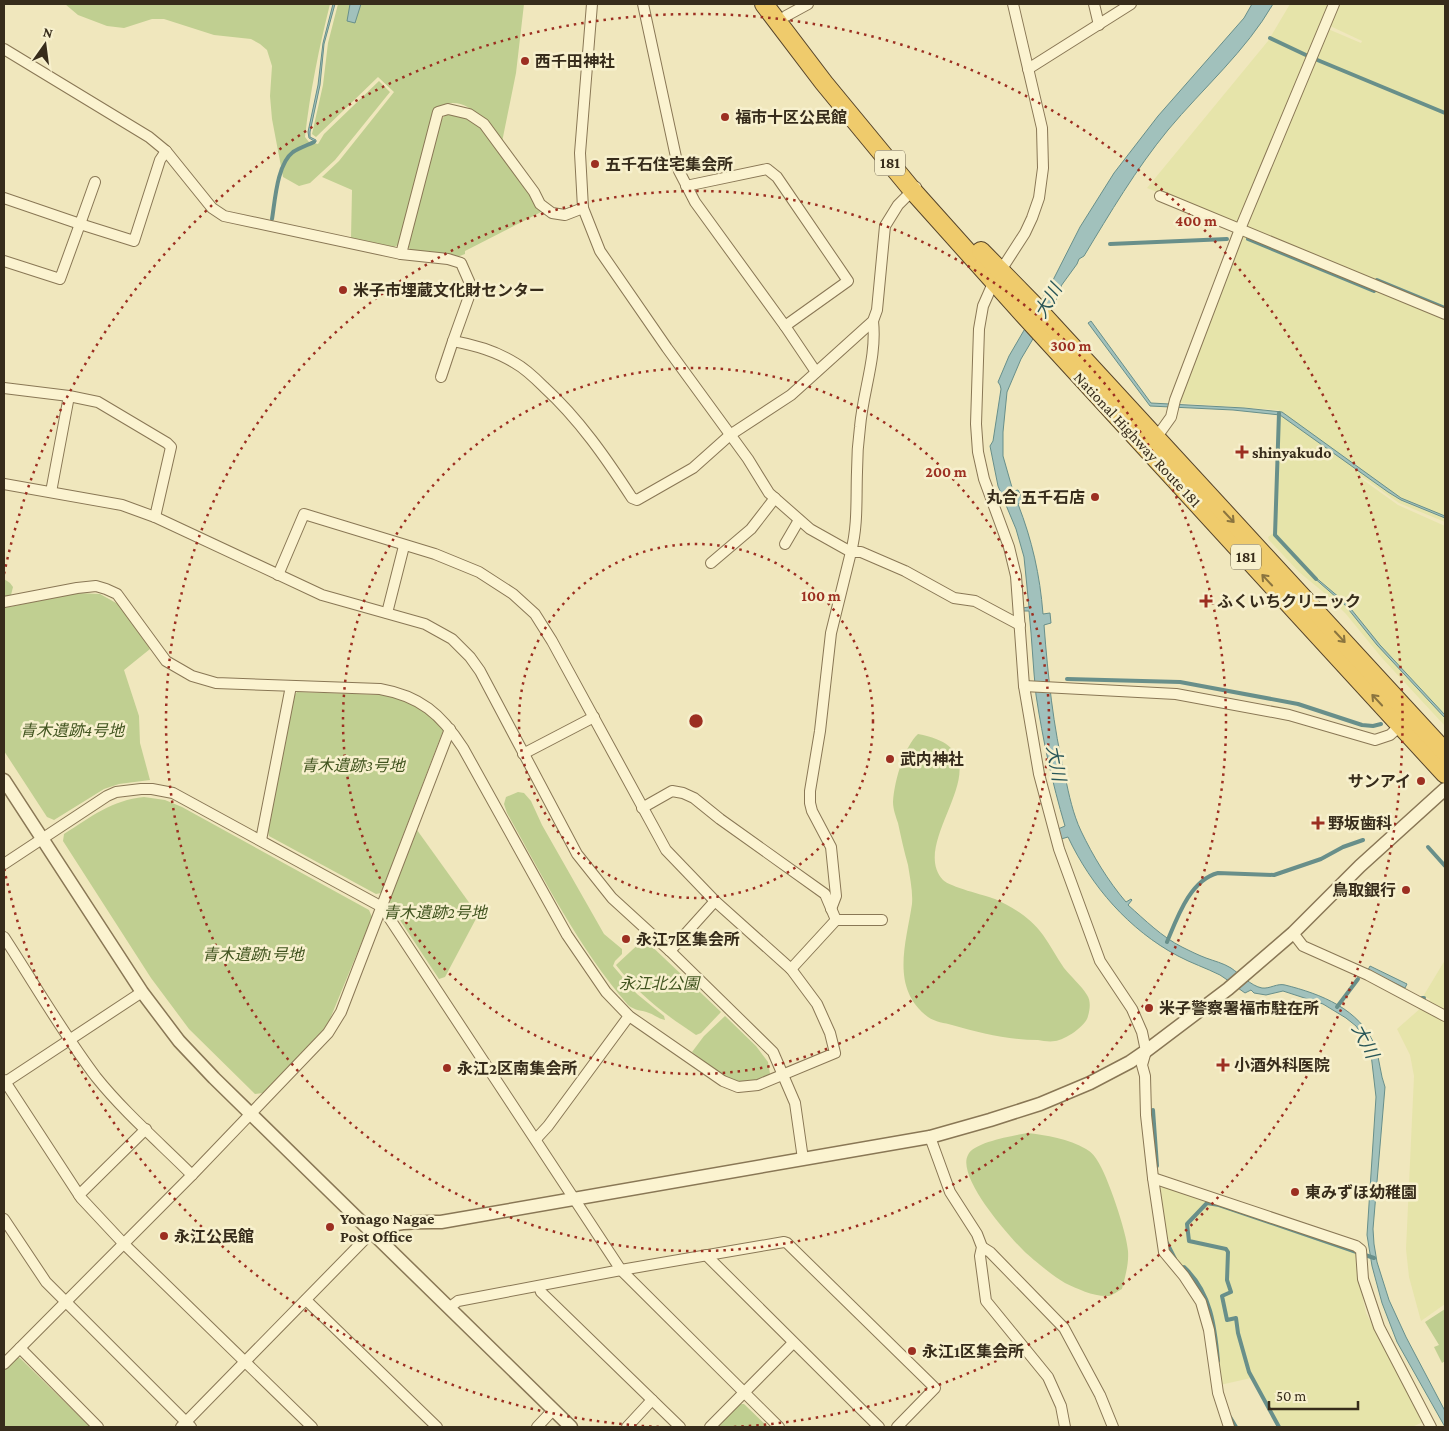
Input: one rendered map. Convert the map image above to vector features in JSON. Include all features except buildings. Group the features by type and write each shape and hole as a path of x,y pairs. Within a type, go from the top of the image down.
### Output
{"highway":[{"name":"National Highway Route 181","path":"764,4 824,82 915,188 1051,334 1156,438 1445,752"},
{"name":"National Highway Route 181","path":"782,10 915,188"},
{"name":"National Highway Route 181","path":"1051,334 1445,774"}],"street":[{"path":"592,4 580,153 583,208 600,251 762,482 775,498 799,520 810,529 850,552 861,552 896,567 954,598 975,602 1020,625"},
{"path":"643,4 679,171 686,186 695,202 816,372"},
{"path":"782,10 808,4"},
{"path":"1013,4 1042,128 1042,184 1032,218 997,276 983,306 978,329 976,424 978,452 984,479 1009,547 1016,576 1020,625 1039,774 1058,849 1100,961 1132,1009 1142,1032 1146,1051 1142,1065 1145,1076 1146,1115 1164,1252 1184,1276 1201,1302 1210,1330 1218,1392 1229,1427"},
{"path":"1094,4 1099,25"},
{"path":"1028,69 1132,4"},
{"path":"1156,438 1171,417 1174,404 1240,229 1334,4"},
{"path":"4,49 149,137 166,152 212,208 224,216 401,254 448,259 461,263 472,288 441,377"},
{"path":"401,254 438,112 448,109 468,114 484,124 534,192 540,204 552,213 565,215 583,208"},
{"path":"4,198 134,241 160,160 166,152"},
{"path":"686,186 767,169 777,177 848,281 785,326"},
{"path":"4,261 60,279 95,182"},
{"path":"454,341 491,351 514,362 528,372 558,400 592,438 635,500 641,499 692,468 730,434 791,395 873,321 878,310 885,226 898,205 915,188"},
{"path":"1160,196 1445,314"},
{"path":"831,909 836,896 831,848 812,810 810,791 820,731 831,633 855,534 860,425 875,337 873,321"},
{"path":"4,388 69,396 98,402 167,442 170,447 155,517"},
{"path":"51,492 69,396"},
{"path":"4,484 122,505 155,517 322,595 425,624 452,639 470,657 480,671 577,854 612,898 670,951 773,1052 795,1103 803,1159"},
{"path":"711,563 751,529 775,498"},
{"path":"4,602 96,586 117,594 166,661 192,676 216,682 380,690 398,692 419,701 450,728 567,935 606,992 629,1016 723,1081 738,1087 758,1085 836,1053 830,1033 817,1004 791,969 716,901 666,850 552,641 534,614 513,594 479,572 435,554 304,514 278,575"},
{"path":"785,544 799,520"},
{"path":"387,612 404,546"},
{"path":"261,840 291,686"},
{"path":"1028,686 1176,694 1290,714 1375,740 1390,735 1400,725"},
{"path":"523,754 594,717"},
{"path":"4,1364 192,1176 329,1032 341,1012 450,728"},
{"path":"4,780 142,992 179,1041 214,1078 571,1427"},
{"path":"4,864 107,796 129,790 152,789 173,793 382,907 621,1270 779,1427"},
{"path":"4,1219 46,1282 186,1426 244,1361 372,1232 386,1225 406,1222 441,1222 930,1137 1040,1104 1130,1062 1228,989 1293,933 1360,866 1445,789"},
{"path":"642,808 672,791 694,798 720,819 825,894 836,920"},
{"path":"670,951 716,901"},
{"path":"791,969 836,920 882,920"},
{"path":"1293,933 1303,946 1368,975 1445,1016"},
{"path":"4,937 70,1040 109,1092 192,1176"},
{"path":"142,992 4,1082 79,1195 124,1244 312,1427"},
{"path":"536,1139 548,1126 629,1016"},
{"path":"79,1195 146,1129"},
{"path":"930,1137 950,1192 977,1234 982,1247 980,1256 986,1301 1048,1377 1060,1406 1065,1427"},
{"path":"1153,1178 1356,1246 1360,1250 1363,1279 1379,1327 1431,1427"},
{"path":"450,1307 458,1302 621,1270 779,1242 787,1244 935,1388 897,1427"},
{"path":"982,1247 990,1252 1064,1328 1100,1394 1113,1427"},
{"path":"706,1255 879,1427"},
{"path":"539,1286 541,1292 680,1427"},
{"path":"306,1300 437,1427"},
{"path":"710,1427 793,1343"},
{"path":"20,1348 98,1427"},
{"path":"627,1427 652,1400"},
{"path":"536,1427 553,1410"}],"shaded area":[{"path":"1290,4 1330,4 1238,224 1147,188 1268,41"},
{"path":"1336,4 1445,4 1445,311 1247,228 1246,224 1328,29 1361,43 1362,41 1328,25"},
{"path":"1242,236 1445,317 1445,522 1399,503 1361,476 1359,477 1398,505 1445,526 1445,726 1382,658 1346,614 1299,572 1269,540 1268,537 1275,532 1279,410 1178,403"},
{"path":"1445,960 1445,1013 1427,1004 1430,999 1425,997 1424,1000 1421,1000"},
{"path":"1422,1007 1445,1018 1445,1304 1421,1321 1409,1277 1406,1249 1414,1076 1410,1055 1397,1029"},
{"path":"1165,1187 1353,1248 1358,1254 1359,1281 1366,1313 1423,1422 1412,1427 1278,1427 1251,1378 1220,1385 1214,1333 1167,1245 1158,1190"}],"green space":[{"path":"65,4 330,4 309,103 305,137 309,142 318,144 324,134 379,81 390,92 335,160 310,183 299,186 283,177 272,119 270,96 272,66 267,50 260,44 251,39 214,35 164,19 152,19 124,28 107,26 78,15"},
{"path":"338,4 524,4 516,73 502,142 483,119 467,107 449,103 439,107 400,244 394,247 351,238 352,190 322,177 339,161 394,92 378,77 316,137 312,134 323,85 328,43"},
{"path":"447,113 461,114 479,126 543,211 465,251 465,254 457,257 411,252 408,245 441,120"},
{"path":"4,579 13,587 11,595 4,597"},
{"name":"青木遺跡4号地","path":"78,593 100,594 118,604 150,649 124,670 139,716 140,743 150,780 119,784 104,789 54,820 47,817 4,751 4,608"},
{"name":"青木遺跡3号地","path":"297,692 384,695 413,702 444,728 381,893 376,894 269,836 267,827 294,696"},
{"path":"918,734 946,744 958,759 959,777 937,842 935,863 943,880 1009,906 1022,914 1039,929 1064,968 1082,988 1089,1000 1090,1005 1086,1020 1079,1028 1064,1038 1055,1041 1016,1039 937,1021 928,1017 916,1005 909,993 905,979 904,950 912,904 912,890 893,802 895,785 904,756"},
{"path":"518,792 524,793 531,801 542,825 604,934 622,949 622,954 613,966 637,994 664,1016 665,1020 628,1005 577,936 507,813 504,804 506,797"},
{"name":"青木遺跡1号地","path":"144,797 165,800 182,807 369,910 372,917 330,1019 324,1029 263,1093 255,1094 189,1029 151,978 63,841 64,834 102,810 122,802"},
{"name":"青木遺跡2号地","path":"417,830 478,915 445,977 439,979 390,905 390,900"},
{"name":"永江北公園","path":"644,939 721,1012 701,1033 696,1035 643,995 616,965"},
{"path":"725,1016 756,1046 768,1062 770,1074 747,1082 733,1081 714,1070 692,1052 704,1036"},
{"path":"1027,1133 1057,1138 1088,1150 1101,1167 1120,1218 1128,1251 1122,1289 1112,1295 1103,1296 1086,1292 1065,1283 1050,1273 1026,1253 1008,1234 986,1207 977,1192 966,1165 968,1155 972,1150 995,1140"},
{"path":"1445,1309 1445,1361 1442,1363 1434,1347 1439,1345 1425,1322"},
{"path":"14,1357 20,1358 90,1427 4,1427 4,1368"},
{"path":"740,1404 744,1404 768,1427 717,1427"}],"water":[{"path":"333,4 335,4 324,44 320,85 310,132 310,137 316,140 316,142 309,138 308,132 318,85 323,43"},
{"path":"350,4 361,4 355,23 347,21"},
{"name":"大川","path":"1252,4 1273,4 1250,38 1181,114 1156,145 1084,256 1079,259 1061,286 1062,290 1021,359 1007,392 1003,456 1013,491 1018,490 1024,501 1018,504 1035,558 1043,614 1050,613 1051,623 1044,625 1049,682 1057,738 1070,797 1081,831 1101,868 1126,902 1132,900 1128,905 1168,938 1194,953 1228,966 1258,987 1265,988 1285,985 1325,998 1338,1005 1360,1022 1375,1046 1385,1087 1373,1229 1377,1262 1389,1300 1445,1411 1445,1427 1397,1342 1382,1303 1372,1266 1367,1235 1376,1097 1371,1054 1365,1039 1356,1026 1323,1004 1283,991 1266,995 1254,993 1251,990 1245,993 1220,975 1183,959 1160,945 1143,933 1113,905 1088,873 1068,837 1061,839 1058,829 1065,826 1052,777 1036,695 1029,611 1022,611 1022,608 1029,607 1024,557 1016,529 998,486 990,446 993,441 1001,389 998,382 1009,356 1051,284 1080,227 1114,173 1158,116 1244,18"},
{"path":"1091,321 1151,403 1282,412 1401,498 1445,516 1445,518 1401,500 1388,492 1280,415 1233,410 1150,406 1088,323"},
{"path":"1312,576 1347,604 1380,645 1445,715 1445,718 1377,645 1345,605"},
{"path":"1370,966 1407,984 1405,988 1368,970"}],"waterway":[{"path":"1270,38 1308,56"},
{"path":"1315,59 1445,113"},
{"path":"272,219 283,165 293,152 314,142"},
{"path":"1110,244 1227,239"},
{"path":"1248,239 1374,291"},
{"path":"1377,280 1445,308"},
{"path":"1279,413 1275,535 1316,579"},
{"path":"1067,679 1180,682 1298,704 1362,725 1373,726 1381,724"},
{"path":"1167,942 1186,901 1200,883 1208,877 1218,873 1274,875 1321,859 1343,847 1363,840"},
{"path":"1428,847 1445,866"},
{"path":"1337,1007 1358,979"},
{"path":"1153,1110 1157,1166"},
{"path":"1279,1427 1249,1372 1238,1333 1236,1318 1227,1320 1222,1296 1231,1292 1227,1280 1228,1252 1226,1249 1189,1241 1187,1224 1207,1203 1219,1205 1374,1258"},
{"path":"1167,1243 1175,1259"},
{"path":"1184,1267 1200,1287 1206,1299 1213,1323 1218,1361"},
{"path":"1230,1417 1236,1427"}],"place":[{"name":"西千田神社","path":"525,61"},
{"name":"福市十区公民館","path":"725,117"},
{"name":"五千石住宅集会所","path":"595,164"},
{"name":"米子市埋蔵文化財センター","path":"343,290"},
{"name":"shinyakudo","path":"1242,452"},
{"name":"丸合 五千石店","path":"1095,497"},
{"name":"ふくいちクリニック","path":"1206,601"},
{"name":"武内神社","path":"890,759"},
{"name":"サンアイ","path":"1421,781"},
{"name":"野坂歯科","path":"1318,823"},
{"name":"鳥取銀行","path":"1406,890"},
{"name":"永江7区集会所","path":"626,939"},
{"name":"米子警察署福市駐在所","path":"1149,1008"},
{"name":"小酒外科医院","path":"1223,1065"},
{"name":"永江2区南集会所","path":"447,1068"},
{"name":"東みずほ幼稚園","path":"1295,1192"},
{"name":"Yonago Nagae Post Office","path":"330,1227"},
{"name":"永江公民館","path":"164,1236"},
{"name":"永江1区集会所","path":"912,1351"}]}
